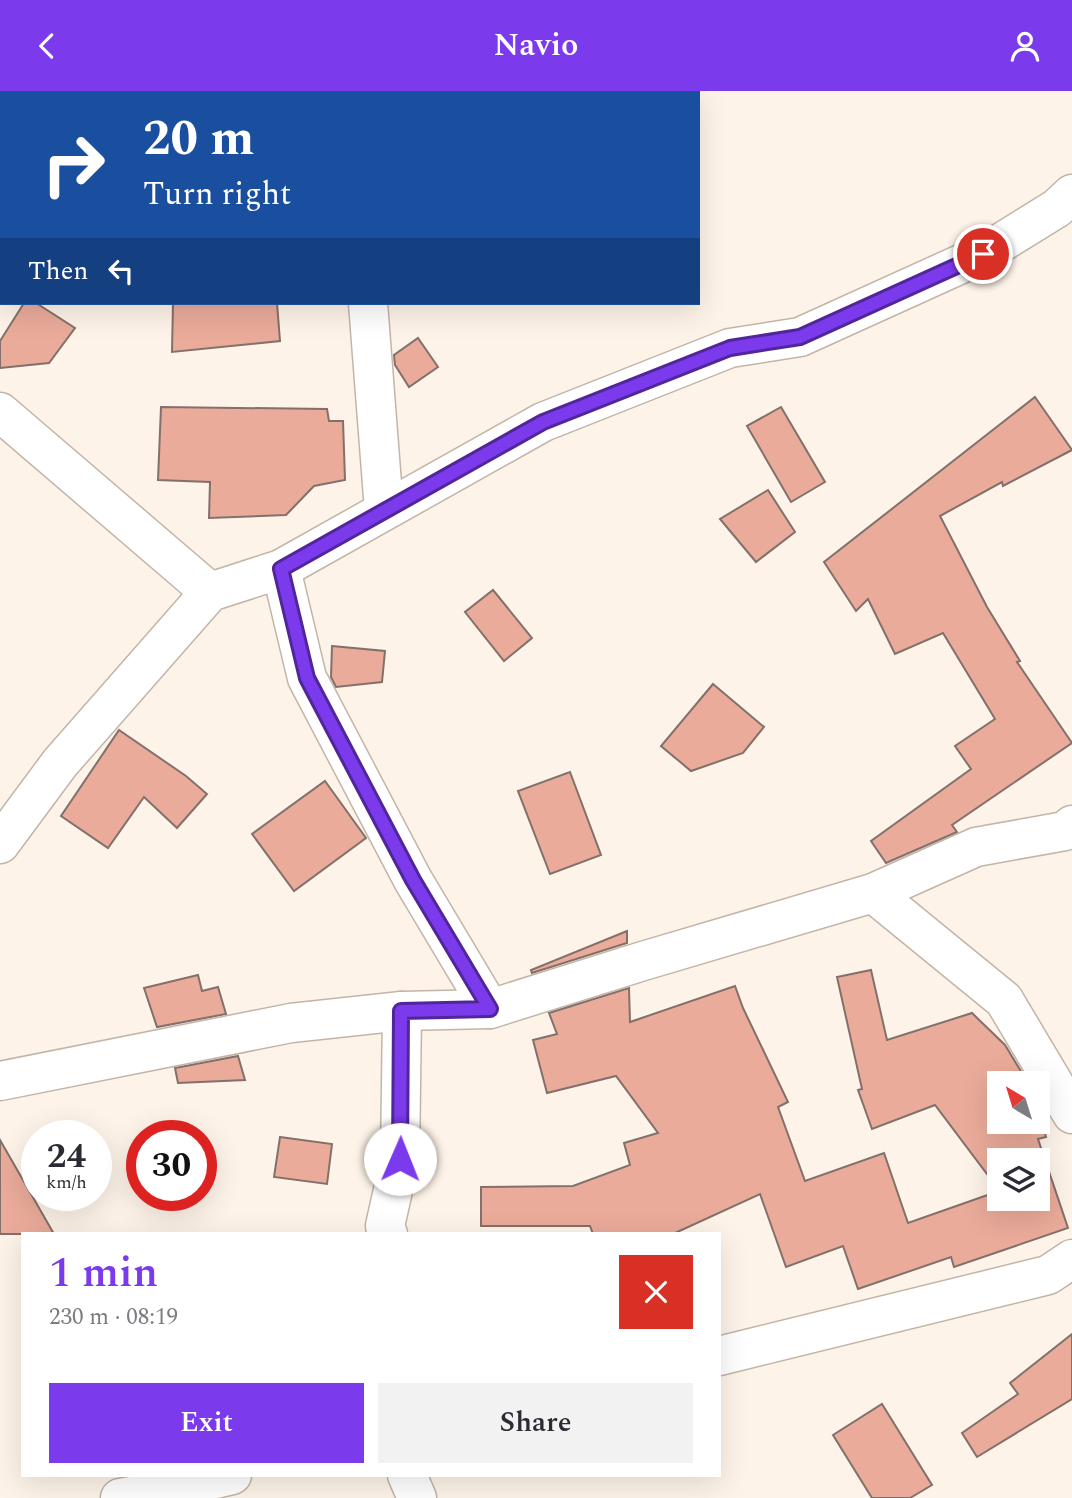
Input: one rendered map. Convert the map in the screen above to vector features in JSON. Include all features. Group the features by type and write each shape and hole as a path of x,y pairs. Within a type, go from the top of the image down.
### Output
{"street":[{"path":"0,844 60,763 210,592 281,569 543,422 730,348 800,337 983,254 1057,208 1072,194"},
{"path":"368,305 384,510"},
{"path":"0,412 210,592"},
{"path":"281,569 307,678 413,880 490,1009"},
{"path":"0,1081 291,1023 401,1011 490,1009 873,893 976,847 1065,831 1072,825"},
{"path":"873,893 1004,1000 1072,1114"},
{"path":"388,1232 386,1226 400,1159 401,1011"},
{"path":"721,1356 1048,1275 1072,1259"},
{"path":"120,1498 224,1477"},
{"path":"408,1477 417,1498"}],"building":[{"path":"23,305 39,305 75,328 49,363 0,368 0,341"},
{"path":"173,305 277,305 280,341 172,352"},
{"path":"418,338 438,367 409,387 395,365 394,355"},
{"path":"1035,397 1072,450 1003,486 1002,482 940,516 987,607 1020,661 1017,662 1072,743 952,825 957,832 886,863 871,841 971,769 955,746 995,719 943,633 895,654 868,599 856,611 824,562"},
{"path":"161,407 327,409 329,421 343,421 345,480 314,486 286,515 209,518 210,482 158,480"},
{"path":"781,407 825,482 791,502 747,426"},
{"path":"768,490 795,532 756,562 720,519"},
{"path":"493,590 532,638 504,661 465,612"},
{"path":"332,646 385,651 382,682 336,687 331,677"},
{"path":"713,684 764,727 743,753 691,771 661,746"},
{"path":"119,730 186,776 207,794 177,828 144,797 108,848 61,816"},
{"path":"570,772 601,855 550,874 518,791"},
{"path":"325,781 366,838 294,891 252,834"},
{"path":"627,931 627,943 532,973 531,970"},
{"path":"871,970 887,1040 972,1013 1005,1045 1021,1071 987,1071 987,1134 1045,1134 1046,1137 1038,1139 1041,1148 987,1148 987,1174 935,1105 872,1129 858,1090 862,1089 837,977"},
{"path":"198,975 202,991 218,987 226,1014 157,1027 144,988"},
{"path":"735,986 788,1102 778,1107 805,1181 884,1153 908,1223 987,1195 987,1211 1050,1211 1050,1175 1068,1228 954,1267 951,1257 858,1289 843,1246 786,1267 760,1194 677,1232 592,1232 590,1226 481,1226 481,1187 573,1186 630,1165 624,1143 658,1133 616,1076 547,1093 533,1040 557,1034 549,1013 629,988 630,1022"},
{"path":"238,1056 245,1080 178,1083 175,1068"},
{"path":"280,1137 332,1144 327,1184 274,1177"},
{"path":"0,1140 21,1177 21,1211 41,1211 53,1232 0,1234"},
{"path":"1072,1334 1072,1399 977,1457 962,1433 1018,1394 1010,1383"},
{"path":"882,1404 932,1485 910,1498 872,1498 833,1435"}],"route":[{"path":"400,1159 401,1011 490,1009 413,880 307,678 281,569 534,426 730,348 800,337 983,254"}]}
